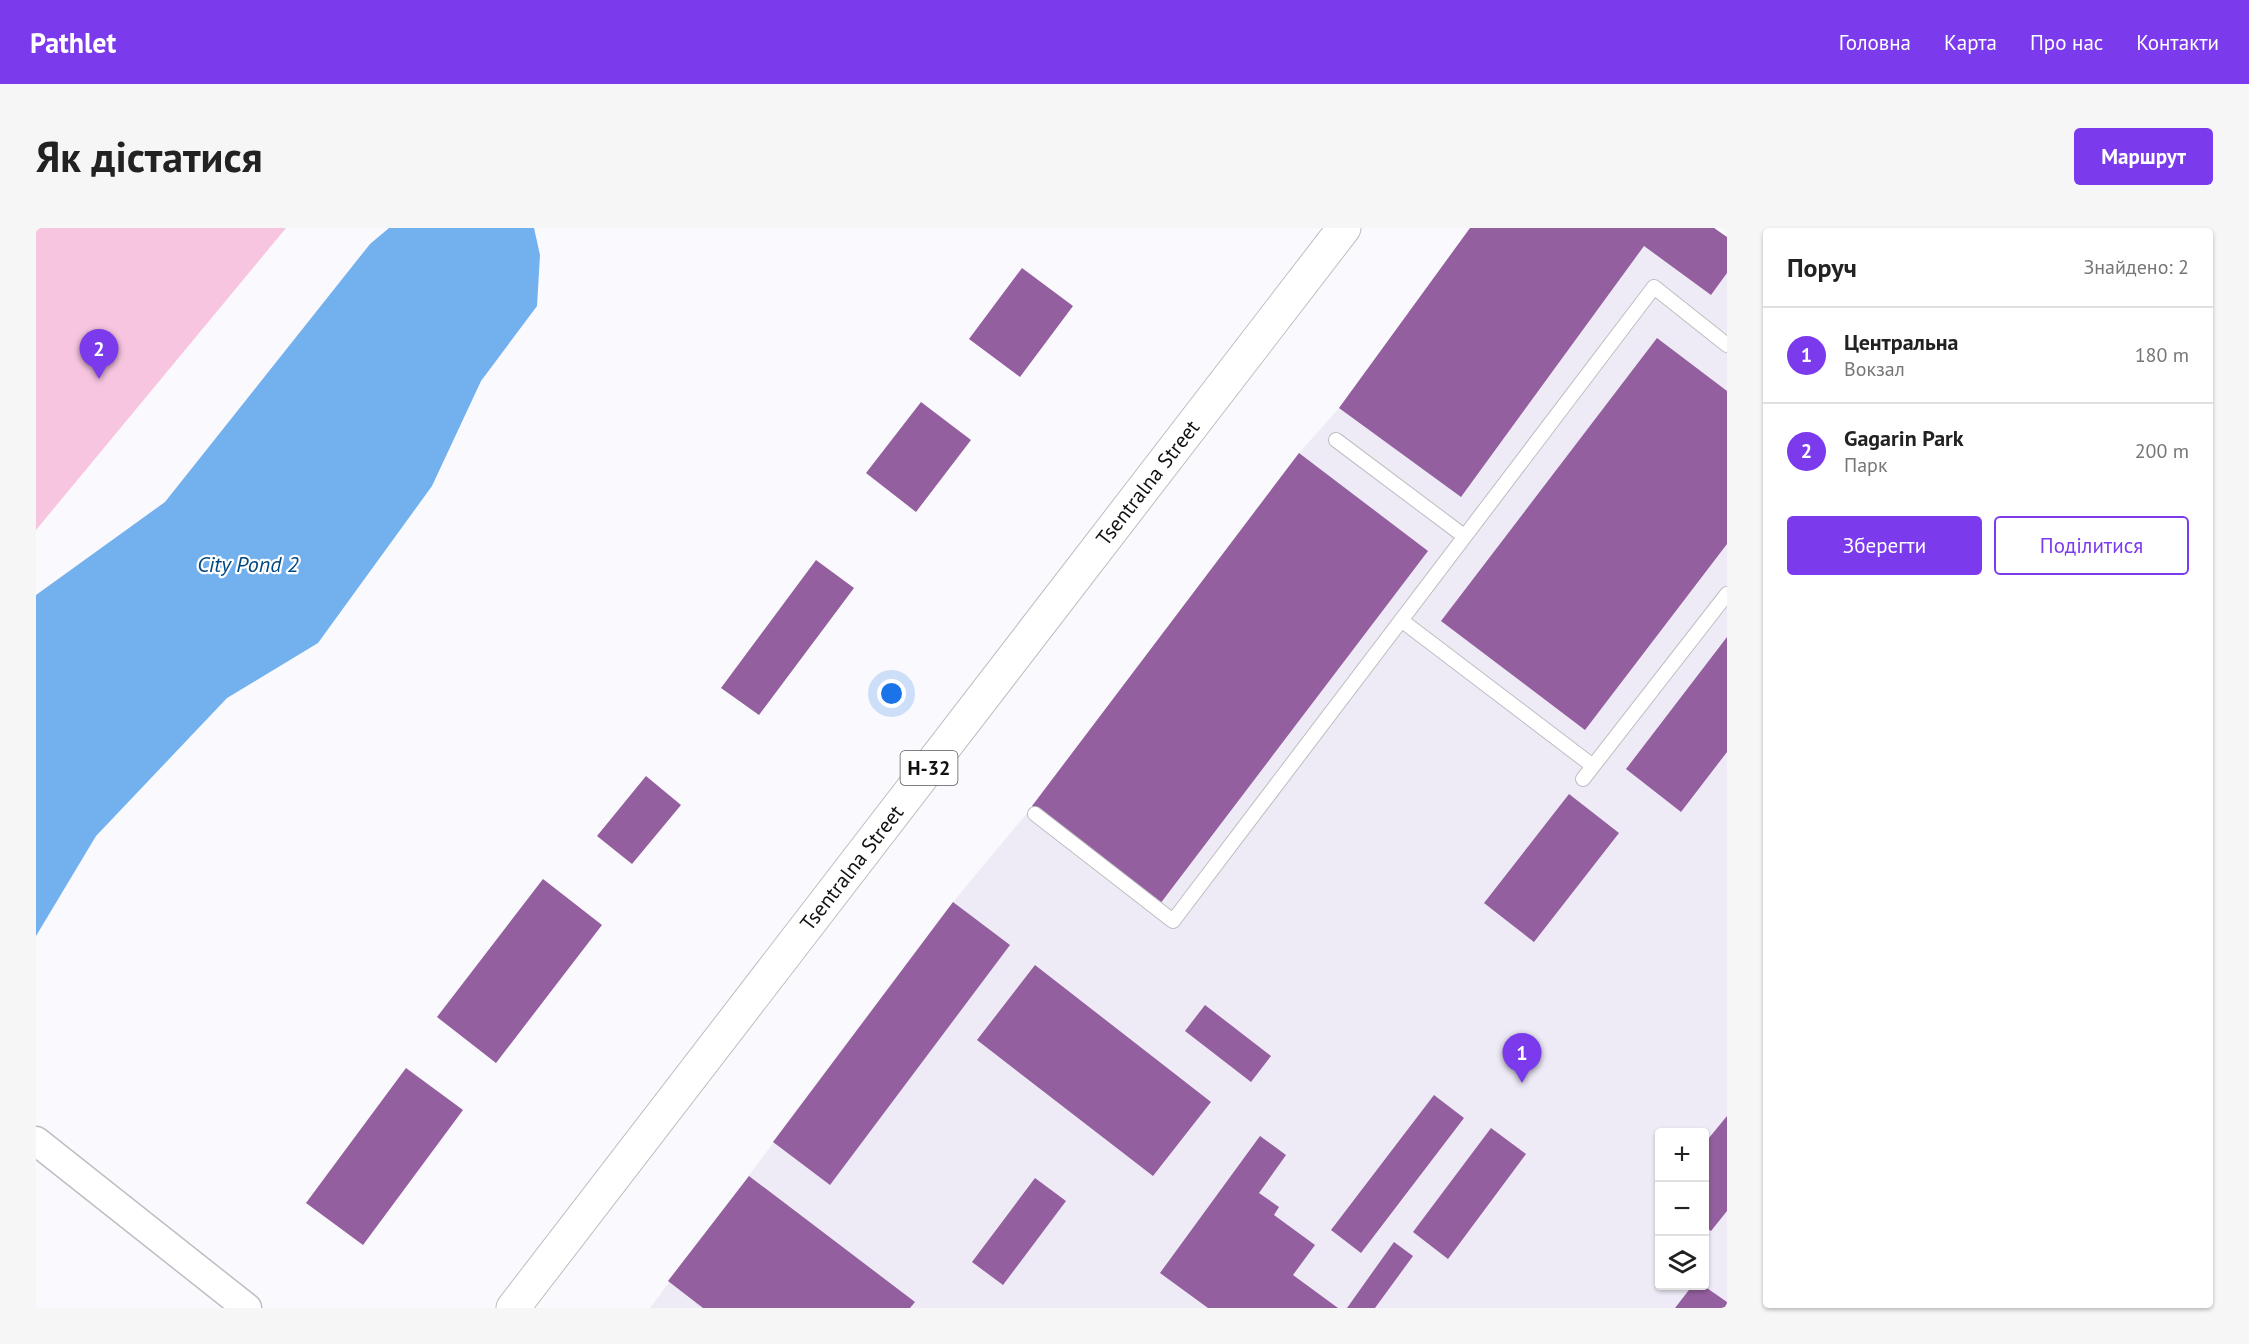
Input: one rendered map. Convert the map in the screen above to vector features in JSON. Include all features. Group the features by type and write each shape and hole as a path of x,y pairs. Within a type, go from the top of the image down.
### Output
{"main road":[{"name":"Tsentralna Street","path":"513,1308 1344,228"}],"street":[{"path":"36,1141 248,1308"}],"lane":[{"path":"1035,814 1173,921 1654,287 1727,345"},
{"path":"1336,440 1464,536"},
{"path":"1583,779 1727,594"},
{"path":"1401,620 1593,766"}],"shaded area":[{"path":"36,228 286,228 36,530"},
{"path":"1470,228 1714,228 1727,237 1727,1308 650,1308 953,902 1027,813 1299,453 1339,408"}],"water":[{"name":"City Pond 2","path":"389,228 534,228 540,255 537,306 481,381 432,486 318,643 227,698 96,836 36,936 36,595 165,502 370,244"}],"building":[{"path":"1470,228 1714,228 1727,237 1727,273 1711,295 1644,246 1461,497 1339,408"},
{"path":"1022,268 1073,306 1020,377 969,339"},
{"path":"1657,338 1727,391 1727,544 1585,730 1441,621"},
{"path":"921,402 971,440 916,512 866,473"},
{"path":"1299,453 1428,551 1160,904 1032,806"},
{"path":"816,560 854,588 759,715 721,688"},
{"path":"1727,637 1727,752 1681,812 1626,769"},
{"path":"646,776 681,805 632,864 597,836"},
{"path":"1569,794 1619,833 1534,942 1484,903"},
{"path":"543,879 602,925 496,1063 437,1017"},
{"path":"953,902 1010,945 830,1185 773,1142"},
{"path":"1035,965 1211,1102 1153,1176 977,1040"},
{"path":"1205,1005 1271,1056 1251,1082 1185,1031"},
{"path":"406,1068 463,1110 363,1245 306,1203"},
{"path":"1434,1095 1464,1118 1361,1253 1331,1230"},
{"path":"1727,1116 1727,1211 1711,1231 1709,1230 1709,1138"},
{"path":"1491,1128 1526,1154 1448,1259 1413,1232"},
{"path":"1260,1136 1286,1155 1259,1193 1279,1207 1274,1215 1315,1245 1293,1275 1338,1308 1208,1308 1160,1273"},
{"path":"749,1176 915,1302 910,1308 703,1308 668,1281"},
{"path":"1035,1178 1066,1201 1003,1285 972,1262"},
{"path":"1394,1242 1413,1256 1375,1308 1347,1308"},
{"path":"1709,1289 1727,1302 1727,1308 1675,1308 1689,1290"}],"place":[{"name":"Gagarin Park","path":"99,379"},
{"name":"Центральна","path":"1522,1083"}]}
